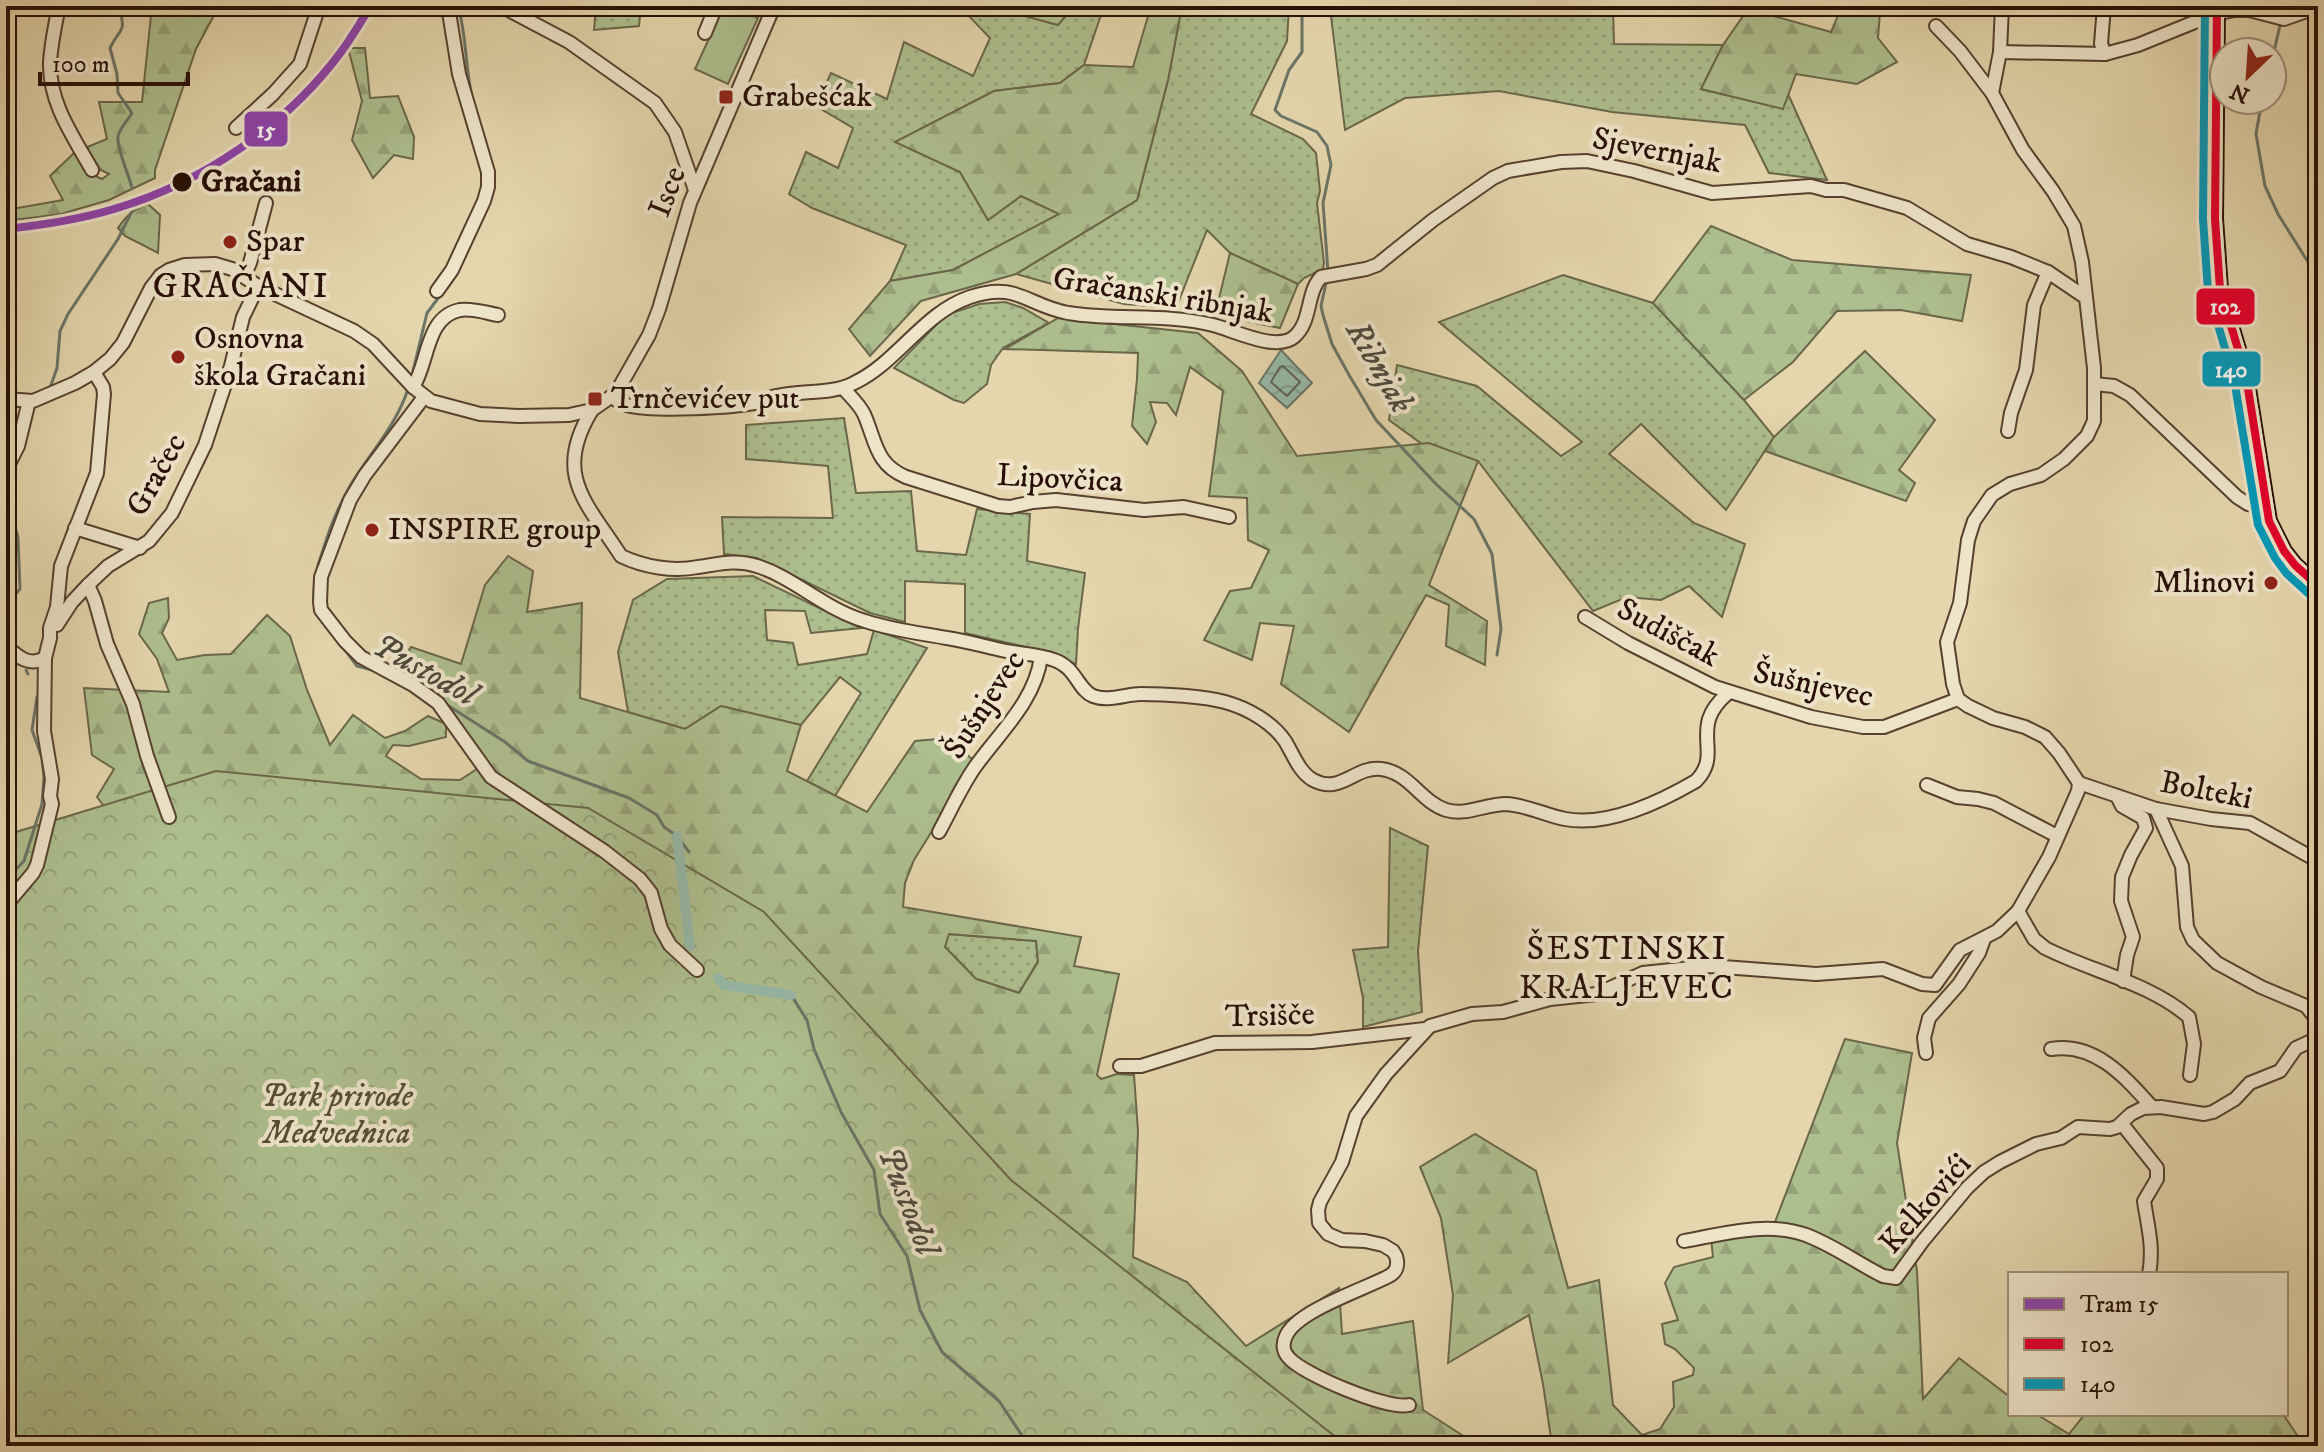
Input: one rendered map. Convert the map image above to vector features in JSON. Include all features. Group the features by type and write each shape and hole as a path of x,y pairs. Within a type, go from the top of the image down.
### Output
{"main road":[{"path":"2217,10 2217,269 2223,302 2248,385 2265,507 2274,534 2284,551 2318,586"}],"street":[{"path":"59,6 50,60 51,80 61,112 92,170"},
{"path":"236,128 300,64 319,6"},
{"path":"437,291 452,270 484,201 488,183 488,172 459,74 448,6"},
{"path":"501,6 569,42 655,103 675,132 695,190"},
{"path":"705,33 716,6"},
{"name":"Isce","path":"612,396 649,335 684,218 774,6"},
{"path":"1992,93 2000,52 2002,6"},
{"path":"2104,6 2101,44 2105,54"},
{"path":"2000,52 2105,54 2138,45 2217,10 2256,9 2281,19 2318,7"},
{"path":"1409,1405 1398,1406 1373,1400 1324,1378 1291,1361 1283,1345 1292,1326 1306,1315 1394,1274 1396,1256 1389,1248 1365,1241 1342,1240 1328,1234 1319,1223 1318,1210 1342,1162 1356,1116 1386,1074 1425,1029 1435,1023 1472,1014 1503,1012 1550,999 1597,994 1643,973 1710,966 1816,974 1883,969 1930,986 1939,981 1953,956 1960,950 1997,931 2018,911 2049,857 2079,783 2045,737 2016,723 1993,718 1958,699 1953,684 1947,642 1960,603 1968,540 1974,521 1992,495 2010,484 2041,475 2081,443 2094,421 2094,384 2082,262 2074,226 2023,150 1992,93 1936,26"},
{"name":"Sjevernjak","path":"1321,277 1377,265 1433,220 1508,171 1587,161 1712,193 1811,186 1844,190 1895,204 1926,217 1967,244 2048,272 2085,297"},
{"path":"244,276 266,203"},
{"path":"6,399 29,401 54,393 94,372 123,343 156,280 169,270 185,265 215,264 311,309 366,339 424,397 442,405 480,414 569,415 592,410 612,396"},
{"path":"2008,431 2028,363 2034,305 2048,272"},
{"name":"Gračanski ribnjak","path":"612,396 631,406 701,407 758,402 777,396 843,388 865,377 949,306 997,290 1019,294 1047,307 1071,313 1102,317 1169,318 1206,324 1277,343 1294,336 1302,326 1314,286 1321,277"},
{"name":"Gračec","path":"50,638 64,612 88,585 108,566 140,548 165,524 180,499 205,445 243,317 258,286"},
{"path":"413,387 419,379 435,329 442,318 460,310 498,315"},
{"path":"11,899 37,865 52,804 52,779 44,731 45,658 57,607 61,566 97,473 104,394 94,372"},
{"path":"2094,384 2114,386 2130,395 2237,497 2248,504 2265,507"},
{"name":"Lipovčica","path":"843,388 863,412 884,462 906,477 998,506 1056,500 1144,510 1184,507 1229,517"},
{"path":"424,397 365,475 350,500 326,561 320,590 321,610 361,657 413,685 438,703 491,777 604,851 640,879 651,893 661,929 670,945 697,970"},
{"path":"6,470 18,446 29,401"},
{"path":"592,410 578,436 575,472 580,494 626,559 674,569 726,562 748,563 775,573 830,607 866,622 907,633 1041,657"},
{"path":"569,415 578,436"},
{"path":"75,528 140,548"},
{"path":"88,585 107,644 133,704 147,756 169,817"},
{"name":"Sudiščak","path":"1585,617 1628,643 1728,693"},
{"path":"6,646 25,661 32,663 45,658"},
{"name":"Šušnjevec","path":"939,832 964,784 1026,700 1038,675 1041,657 1069,668 1089,694 1095,696 1139,694 1205,698 1237,707 1273,727 1306,774 1326,784 1343,782 1364,770 1384,769 1402,777 1433,803 1448,811 1508,804 1577,821 1619,815 1696,781 1708,761 1708,721 1728,693 1811,717 1870,728 1906,720 1958,699"},
{"name":"Bolteki","path":"2079,783 2156,809 2250,823 2318,861"},
{"path":"1927,785 1957,797 1994,803 2057,836"},
{"path":"2117,796 2122,806 2143,818 2146,828 2122,877 2121,901 2133,937 2123,981"},
{"path":"2156,809 2182,866 2187,927 2193,940 2208,957 2261,987 2306,1006 2318,1021"},
{"path":"2018,911 2034,939 2045,948 2148,990 2189,1017 2194,1044 2190,1075"},
{"path":"1926,1053 1924,1038 1929,1018 1959,984 1979,953 1984,939"},
{"name":"Trsišče","path":"1120,1066 1141,1066 1215,1043 1331,1040 1425,1029"},
{"path":"2051,1049 2079,1049 2096,1057 2129,1081 2152,1107 2204,1114 2235,1099 2250,1083 2280,1071 2296,1048 2318,1038"},
{"name":"Kelkovići","path":"1684,1241 1724,1233 1776,1229 1803,1234 1883,1276 1896,1278 1951,1206 1975,1179 1992,1166 2036,1144 2061,1138 2078,1127 2110,1129 2122,1124 2136,1110 2152,1107"},
{"path":"2122,1124 2157,1168 2157,1179 2144,1201 2152,1249 2149,1272"}],"green space":[{"path":"152,6 188,14 193,6 219,6 196,49 155,170 155,178 109,200 61,214 6,221 6,210 63,200 50,176 74,153 89,173 102,179 109,174 99,169 85,148 107,139 99,102 142,102"},
{"path":"596,6 641,6 639,26 594,30"},
{"path":"724,6 732,6 758,18 728,84 695,69"},
{"path":"955,6 989,6 1058,25 1074,6 1104,6 1084,65 1060,83 994,91 896,142 960,172 988,220 1021,196 1060,214 953,270 890,281 906,245 812,208 789,194 806,152 838,168 853,128 816,106 831,73 887,99 904,42 973,76 990,38"},
{"path":"989,6 1074,6 1058,25"},
{"path":"1151,6 1182,6 1168,80 1137,200 1016,274 921,301 870,356 849,329 890,281 953,270 1059,214 1021,196 988,220 960,172 895,142 994,91 1060,83 1084,65 1133,67"},
{"path":"1182,6 1289,6 1287,41 1251,114 1303,139 1316,153 1323,269 1298,284 1230,253 1207,230 1176,308 1124,304 1016,274 1137,200 1168,80"},
{"path":"1332,6 1613,6 1614,44 1723,45 1701,89 1782,108 1788,94 1827,180 1769,173 1745,125 1612,112 1499,91 1405,98 1345,130"},
{"path":"1842,6 1873,6 1880,12 1878,38 1897,62 1857,84 1796,74 1783,109 1701,89 1723,45 1748,9 1831,32"},
{"path":"348,48 365,48 370,98 398,96 414,137 413,159 394,155 373,178 352,140 362,101"},
{"path":"148,204 160,215 158,253 125,236 118,228 131,213"},
{"path":"1711,226 1792,260 1971,275 1962,321 1901,310 1837,311 1793,362 1744,400 1653,303"},
{"path":"1230,253 1298,284 1280,328 1215,315"},
{"path":"1563,275 1653,303 1744,400 1774,437 1726,510 1641,424 1609,454 1694,523 1745,544 1722,617 1689,586 1661,600 1627,597 1593,611 1478,461 1422,444 1389,420 1397,365 1477,386 1561,456 1582,442 1439,322"},
{"path":"1005,302 1049,323 1003,348 991,365 987,384 964,403 894,368 946,315 979,304"},
{"path":"1058,318 1198,333 1242,371 1297,456 1429,443 1478,461 1429,585 1487,621 1485,665 1446,646 1449,605 1426,595 1349,732 1281,684 1294,626 1260,623 1252,660 1204,640 1230,591 1251,588 1269,550 1248,540 1247,498 1209,496 1223,391 1190,367 1176,415 1167,403 1150,402 1156,422 1147,444 1132,426 1138,353 1005,349"},
{"path":"1865,351 1935,420 1899,470 1915,483 1906,501 1765,451 1774,437"},
{"path":"844,418 856,493 911,491 917,551 966,555 977,509 1030,514 1027,561 1085,573 1076,664 1043,651 965,633 965,584 905,581 905,622 870,613 757,558 724,554 722,517 833,518 828,466 746,459 746,425"},
{"name":"Park prirode Medvednica","path":"508,556 533,571 527,612 582,603 580,698 685,729 721,706 801,725 787,771 867,812 915,741 949,738 975,762 914,860 905,883 903,907 1081,937 1074,966 1119,974 1097,1075 1101,1079 1117,1074 1134,1075 1138,1131 1133,1257 1187,1282 1246,1346 1339,1288 1342,1334 1413,1321 1423,1410 1479,1446 6,1446 6,906 134,846 97,797 114,769 92,755 84,688 169,692 157,659 139,634 149,603 168,598 169,618 162,633 177,660 231,654 267,615 290,636 307,690 330,745 353,715 385,738 405,731 428,716 446,724 446,737 409,746 393,745 386,756 421,779 460,780 483,765 436,698 395,671 411,647 461,664 485,585","holes":["949,934 1036,941 1038,962 1019,993 976,979 945,947"]},
{"path":"753,576 861,628 811,633 805,611 765,610 767,640 793,643 798,665 867,654 874,630 927,648 835,796 807,781 861,693 840,677 801,725 721,706 685,729 628,712 618,652 633,600 667,579"},
{"name":"Park prirode Medvednica","path":"216,771 588,808 764,912 1011,1180 1347,1446 6,1446 6,835"},
{"path":"1390,828 1428,846 1418,951 1422,1012 1363,1027 1363,998 1353,950 1388,947"},
{"path":"948,934 1036,941 1038,961 1019,993 976,979 945,947"},
{"path":"1845,1039 1912,1053 1897,1143 1917,1271 1923,1399 1959,1358 2008,1395 2008,1416 2039,1416 2069,1434 2083,1416 2284,1416 2299,1438 2293,1446 1541,1446 1551,1438 1529,1315 1448,1363 1453,1295 1441,1218 1420,1167 1475,1134 1536,1171 1568,1288 1599,1280 1613,1405 1642,1435 1660,1429 1674,1407 1673,1382 1693,1375 1694,1368 1675,1349 1665,1344 1662,1324 1678,1320 1665,1283 1674,1267 1713,1257 1711,1238 1739,1233 1770,1235"}],"water":[{"path":"1281,350 1312,383 1287,408 1259,383"}],"waterway":[{"name":"Gračec","path":"119,6 122,29 110,48 118,93 132,113 118,136 132,188"},
{"name":"Pustodol","path":"458,6 473,101"},
{"name":"Ribnjak","path":"1302,6 1302,52 1289,70 1275,110 1281,116 1317,132 1327,146 1331,165 1323,203 1328,272"},
{"path":"2278,36 2281,21"},
{"path":"2259,116 2256,134 2265,186 2278,214 2318,278"},
{"name":"Gračec","path":"50,388 57,368 60,331 118,239 134,207"},
{"name":"Pustodol","path":"447,288 456,274"},
{"name":"Ribnjak","path":"1327,279 1321,306 1323,315 1332,344 1349,375 1376,420 1474,519 1492,554 1501,629 1497,655"},
{"name":"Pustodol","path":"413,371 427,313 442,293"},
{"name":"Pustodol","path":"314,599 317,568 338,509 390,427 408,389"},
{"name":"Gračec","path":"6,622 9,602 20,589 18,537 6,497 18,458"},
{"name":"Pustodol","path":"342,646 357,666 376,671"},
{"name":"Gračec","path":"26,670 28,674"},
{"name":"Gračec","path":"6,880 24,861 42,804 42,758 32,730 37,697"},
{"name":"Pustodol","path":"444,703 505,742 528,761 629,798 657,815 664,827 677,836 689,852"},
{"path":"677,836 690,946"},
{"path":"718,978 724,985 791,995"},
{"name":"Pustodol","path":"791,995 807,1020 814,1049 841,1112 874,1170 880,1214 907,1256 920,1310 942,1352 999,1401 1029,1446"}],"tram line":[{"name":"15","path":"6,229 60,222 114,209 147,198 210,167 240,148 295,104 341,52 371,6"}],"transit line":[{"name":"140","path":"2205,6 2203,219 2208,291 2234,379 2258,525 2286,573 2310,595"},
{"name":"102","path":"2217,6 2215,219 2220,289 2246,376 2269,521 2284,551 2318,586"}],"place":[{"name":"Grabešćak","path":"726,97"},
{"name":"Gračani","path":"182,182"},
{"name":"Spar","path":"230,242"},
{"name":"Osnovna škola Gračani","path":"178,357"},
{"name":"Trnčevićev put","path":"595,399"},
{"name":"INSPIRE group","path":"372,530"},
{"name":"Mlinovi","path":"2271,583"}],"district":[{"name":"GRAČANI","path":"241,286"},
{"name":"ŠESTINSKI KRALJEVEC","path":"1627,968"}]}
